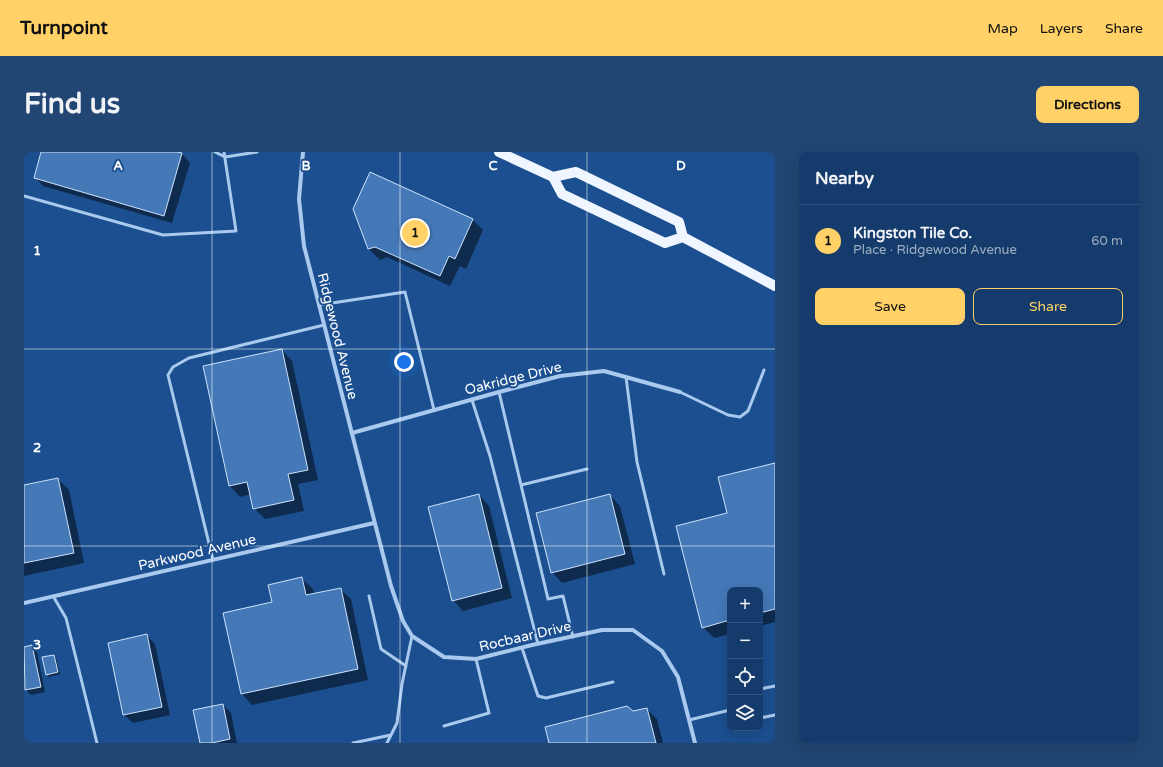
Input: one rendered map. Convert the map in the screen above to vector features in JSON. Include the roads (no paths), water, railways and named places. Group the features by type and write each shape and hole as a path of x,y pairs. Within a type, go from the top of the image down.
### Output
{"main road":[{"path":"499,152 553,177 576,172 679,222 683,237"},
{"path":"553,177 562,194 665,242 683,237 775,286"}],"street":[{"name":"Ridgewood Avenue","path":"303,152 299,200 304,246 374,523"},
{"name":"Oakridge Drive","path":"352,433 560,376 604,371 680,392"},
{"name":"Parkwood Avenue","path":"24,603 374,523"},
{"name":"Rocbaar Drive","path":"374,523 391,586 404,621 412,636 444,657 476,659 602,630 633,630 662,650 678,677 695,743"}],"lane":[{"path":"215,152 225,157 257,152"},
{"path":"24,196 163,235 236,231 224,152"},
{"path":"319,305 405,292 434,410"},
{"path":"213,560 168,375 173,367 188,358 324,325"},
{"path":"680,392 728,415 740,417 748,411 764,370"},
{"path":"626,377 637,462 664,574"},
{"path":"499,392 548,599 563,596 573,636"},
{"path":"472,400 490,456 538,644"},
{"path":"521,485 586,469"},
{"path":"53,596 66,618 97,743"},
{"path":"369,596 381,649 406,666"},
{"path":"387,743 397,723 402,684 412,636"},
{"path":"522,648 538,696 546,698 614,682"},
{"path":"444,726 489,713 476,659"},
{"path":"763,689 775,686"},
{"path":"689,720 727,711"},
{"path":"763,717 775,715"},
{"path":"352,743 391,735"}],"place":[{"name":"Kingston Tile Co.","path":"415,233"}]}
